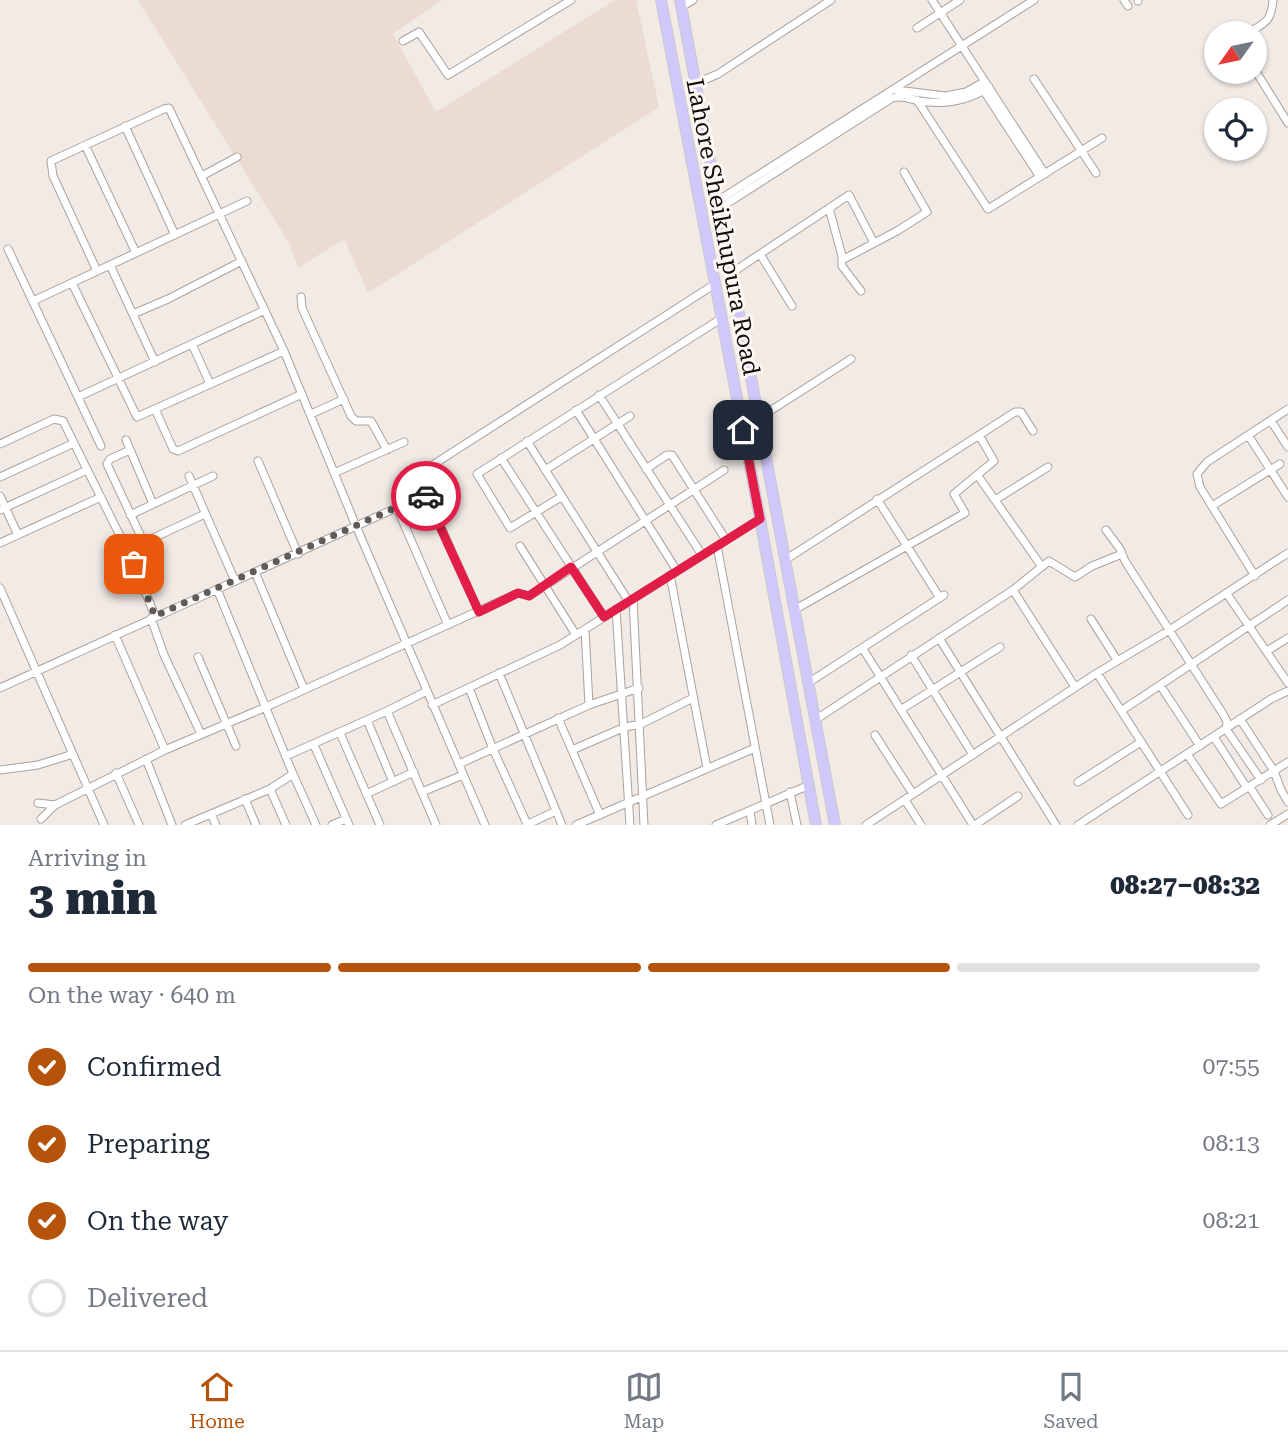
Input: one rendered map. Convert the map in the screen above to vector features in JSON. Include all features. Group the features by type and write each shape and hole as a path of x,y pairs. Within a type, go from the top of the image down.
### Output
{"highway":[{"name":"Lahore Sheikhupura Road","path":"661,0 816,825"},
{"name":"Lahore Sheikhupura Road","path":"681,3 835,825"}],"street":[{"path":"403,41 419,32 449,75 571,0"},
{"path":"681,3 693,0"},
{"path":"697,83 718,74 821,3 831,0"},
{"path":"932,0 1043,176"},
{"path":"917,28 960,0"},
{"path":"720,204 1034,0"},
{"path":"1267,21 1273,13 1273,0"},
{"path":"1034,79 1096,173"},
{"path":"1264,84 1288,123"},
{"path":"892,90 946,96 985,86"},
{"path":"720,204 890,99 901,96 935,102 958,101 972,97 985,86"},
{"path":"916,100 987,209 1102,138"},
{"path":"97,271 51,167 52,160 169,108 284,351 485,825"},
{"path":"125,126 175,235"},
{"path":"85,145 136,253"},
{"path":"202,176 237,156"},
{"path":"842,260 927,211 904,172"},
{"path":"733,272 850,196 874,243"},
{"path":"33,301 247,201"},
{"path":"829,208 842,267 861,292"},
{"path":"8,248 101,446"},
{"path":"760,254 792,306"},
{"path":"133,314 242,261"},
{"path":"110,265 155,362"},
{"path":"72,283 136,417 284,351"},
{"path":"417,475 715,284"},
{"path":"301,297 302,308 354,420 367,419 374,424 387,450"},
{"path":"78,397 265,310"},
{"path":"561,497 511,528 477,475 722,318"},
{"path":"192,344 211,384"},
{"path":"759,418 851,359"},
{"path":"155,409 172,447 178,452 302,394"},
{"path":"599,395 702,555"},
{"path":"311,414 344,399"},
{"path":"1255,576 1200,487 1197,472 1207,462 1288,409"},
{"path":"576,410 645,520 673,573 707,768"},
{"path":"785,560 1018,410 1033,431"},
{"path":"545,470 630,416"},
{"path":"0,444 58,418 64,422 134,564 164,655 201,734"},
{"path":"1271,421 1288,447"},
{"path":"794,610 965,513 954,494 994,461 979,435"},
{"path":"1248,435 1288,497"},
{"path":"125,440 153,504"},
{"path":"527,441 596,552 631,601 639,688 645,825"},
{"path":"334,473 404,442"},
{"path":"0,477 74,443"},
{"path":"130,450 107,463 140,545 205,514"},
{"path":"646,469 671,455 726,540"},
{"path":"501,458 604,617"},
{"path":"258,461 298,554"},
{"path":"1212,506 1280,464"},
{"path":"0,688 436,489 439,484 429,467"},
{"path":"995,500 1048,467"},
{"path":"3,509 87,470"},
{"path":"41,819 55,805 165,750 518,593 529,596 724,470"},
{"path":"189,476 234,581"},
{"path":"130,515 213,476"},
{"path":"978,476 1042,567"},
{"path":"426,494 479,612"},
{"path":"0,496 3,509 18,535"},
{"path":"0,542 101,497"},
{"path":"808,683 942,596 877,499"},
{"path":"397,508 448,625"},
{"path":"432,705 576,635 760,519"},
{"path":"1106,530 1168,631 1223,713 1227,722 1226,729 1261,780"},
{"path":"520,546 576,635"},
{"path":"717,546 769,825"},
{"path":"866,825 1075,687 1227,594 1288,553"},
{"path":"815,720 1013,590 1051,561 1062,571 1075,577 1092,565 1122,554"},
{"path":"255,572 304,689"},
{"path":"0,588 104,825"},
{"path":"217,589 316,825"},
{"path":"1013,590 1075,687"},
{"path":"1227,594 1288,683"},
{"path":"1121,711 1288,600"},
{"path":"616,609 630,825"},
{"path":"1091,619 1117,660"},
{"path":"585,629 589,705"},
{"path":"115,635 165,750"},
{"path":"939,638 1056,825"},
{"path":"1267,651 1288,638"},
{"path":"902,709 1000,647"},
{"path":"863,649 974,825 1018,796"},
{"path":"911,655 973,755"},
{"path":"198,657 236,746"},
{"path":"499,673 562,825"},
{"path":"1097,673 1188,815"},
{"path":"1160,685 1200,746"},
{"path":"469,688 526,824 556,811"},
{"path":"458,764 558,718 639,688"},
{"path":"286,757 427,691"},
{"path":"1078,825 1088,822 1270,699 1288,691"},
{"path":"572,750 625,727 641,724 693,698"},
{"path":"387,711 436,825"},
{"path":"558,718 600,815"},
{"path":"1240,719 1274,771 1288,802"},
{"path":"367,720 393,782"},
{"path":"340,733 380,825"},
{"path":"875,735 913,794"},
{"path":"1214,737 1268,815"},
{"path":"1077,782 1141,742"},
{"path":"314,745 347,822 332,825"},
{"path":"576,825 755,748"},
{"path":"0,770 38,765 73,754"},
{"path":"1187,754 1219,804 1288,762"},
{"path":"146,759 172,825"},
{"path":"366,794 414,772"},
{"path":"116,773 139,825"},
{"path":"185,825 270,789 293,774"},
{"path":"422,792 463,775"},
{"path":"718,825 807,786"},
{"path":"270,789 286,825"},
{"path":"790,792 797,825"},
{"path":"245,799 256,825"},
{"path":"905,800 921,825"},
{"path":"38,803 55,805"},
{"path":"750,811 752,825"},
{"path":"211,814 216,825"},
{"path":"1270,825 1288,814"}],"shaded area":[{"path":"138,0 442,0 393,34 436,112 615,0 636,0 659,107 368,293 344,239 298,268 289,243"}],"way so far":[{"path":"134,564 155,616 426,496"}],"route":[{"path":"426,496 479,612 521,592 529,596 571,567 604,617 760,519 743,430"}]}
